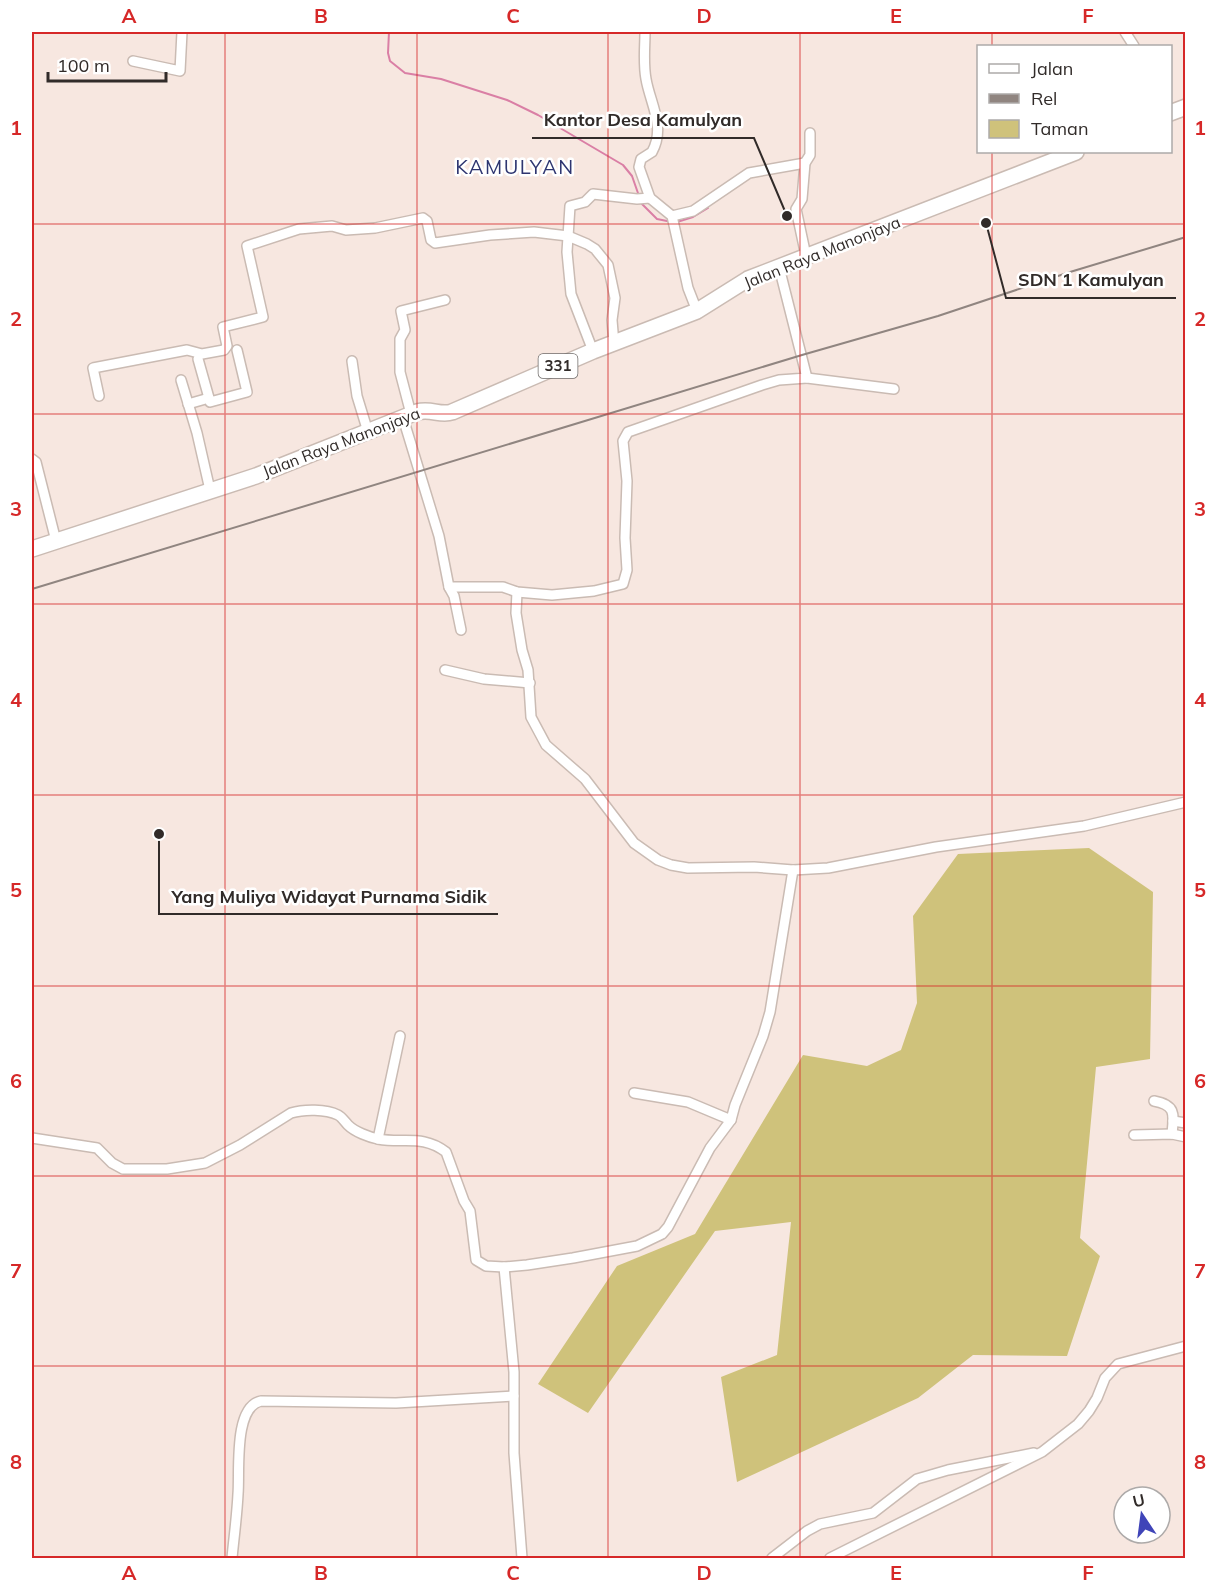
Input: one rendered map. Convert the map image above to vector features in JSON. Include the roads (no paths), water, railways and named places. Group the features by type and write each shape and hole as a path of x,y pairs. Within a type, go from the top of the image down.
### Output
{"main road":[{"name":"Jalan Raya Manonjaya","path":"32,549 256,476 425,410 448,414 593,351 697,311 748,279 1073,153"}],"street":[{"path":"133,61 180,71 182,32"},
{"path":"643,199 639,163 652,152 657,138 657,118 645,76 645,32"},
{"path":"1125,32 1133,45"},
{"path":"806,256 796,210 802,199 806,163 810,155 810,133"},
{"path":"593,351 571,294 567,254 571,204 585,202 589,195 593,194 643,199 672,216 693,211 749,173 806,163"},
{"path":"672,216 688,288 697,311"},
{"path":"99,396 93,368 187,350 202,354 224,350 227,346 224,327 263,317 247,246 299,229 332,226 346,230 375,228 422,218 427,221 430,239 435,243 524,232 568,236 592,247 607,263 614,296 612,320 614,344"},
{"path":"778,267 807,378"},
{"path":"445,300 401,311 405,330 400,339 399,372 407,416 461,630"},
{"path":"198,359 210,402 247,392 237,350"},
{"path":"352,361 356,391 368,432"},
{"path":"449,587 503,587 552,595 594,591 623,584 627,570 625,528 627,460 623,441 628,432 779,380 807,378 894,389"},
{"path":"181,380 210,490"},
{"path":"188,404 208,398"},
{"path":"32,459 36,462 56,541"},
{"path":"518,591 516,613 530,683 531,717 546,746 585,779 624,831 643,851 658,860 688,868 754,867 794,870 828,868 936,847 1084,826 1185,802"},
{"path":"445,670 496,681 530,683"},
{"path":"32,1138 98,1148 117,1167 142,1170 167,1169 205,1163 240,1145 284,1117 300,1111 338,1115 350,1127 378,1139 428,1142 446,1152 464,1201 471,1211 476,1260 486,1266 527,1265 637,1246 662,1234 668,1227 710,1148 731,1120 767,1024 794,870"},
{"path":"378,1139 400,1036"},
{"path":"634,1094 688,1101 731,1120"},
{"path":"1154,1101 1168,1105 1172,1111 1172,1134"},
{"path":"1173,1121 1185,1123"},
{"path":"1134,1135 1172,1134 1185,1137"},
{"path":"504,1267 514,1372 514,1453 522,1558"},
{"path":"831,1558 1042,1452 1078,1424 1097,1398 1105,1378 1118,1364 1185,1346"},
{"path":"232,1558 239,1491 238,1445 249,1408 254,1402 396,1403 514,1396"},
{"path":"772,1558 807,1531 820,1524 873,1513 917,1479 948,1470 1042,1452"}],"waterway":[{"path":"389,32 390,61 405,73 441,79 507,100 538,115 623,165 632,176 639,196"},
{"path":"640,202 657,219 672,222"},
{"path":"677,222 693,217 708,208"}],"railway":[{"path":"32,589 802,355 938,316 1070,272 1186,237"}],"place":[{"name":"Kantor Desa Kamulyan","path":"787,216"},
{"name":"SDN 1 Kamulyan","path":"986,223"},
{"name":"Yang Muliya Widayat Purnama Sidik","path":"159,834"}],"district":[{"name":"KAMULYAN","path":"515,167"}]}
